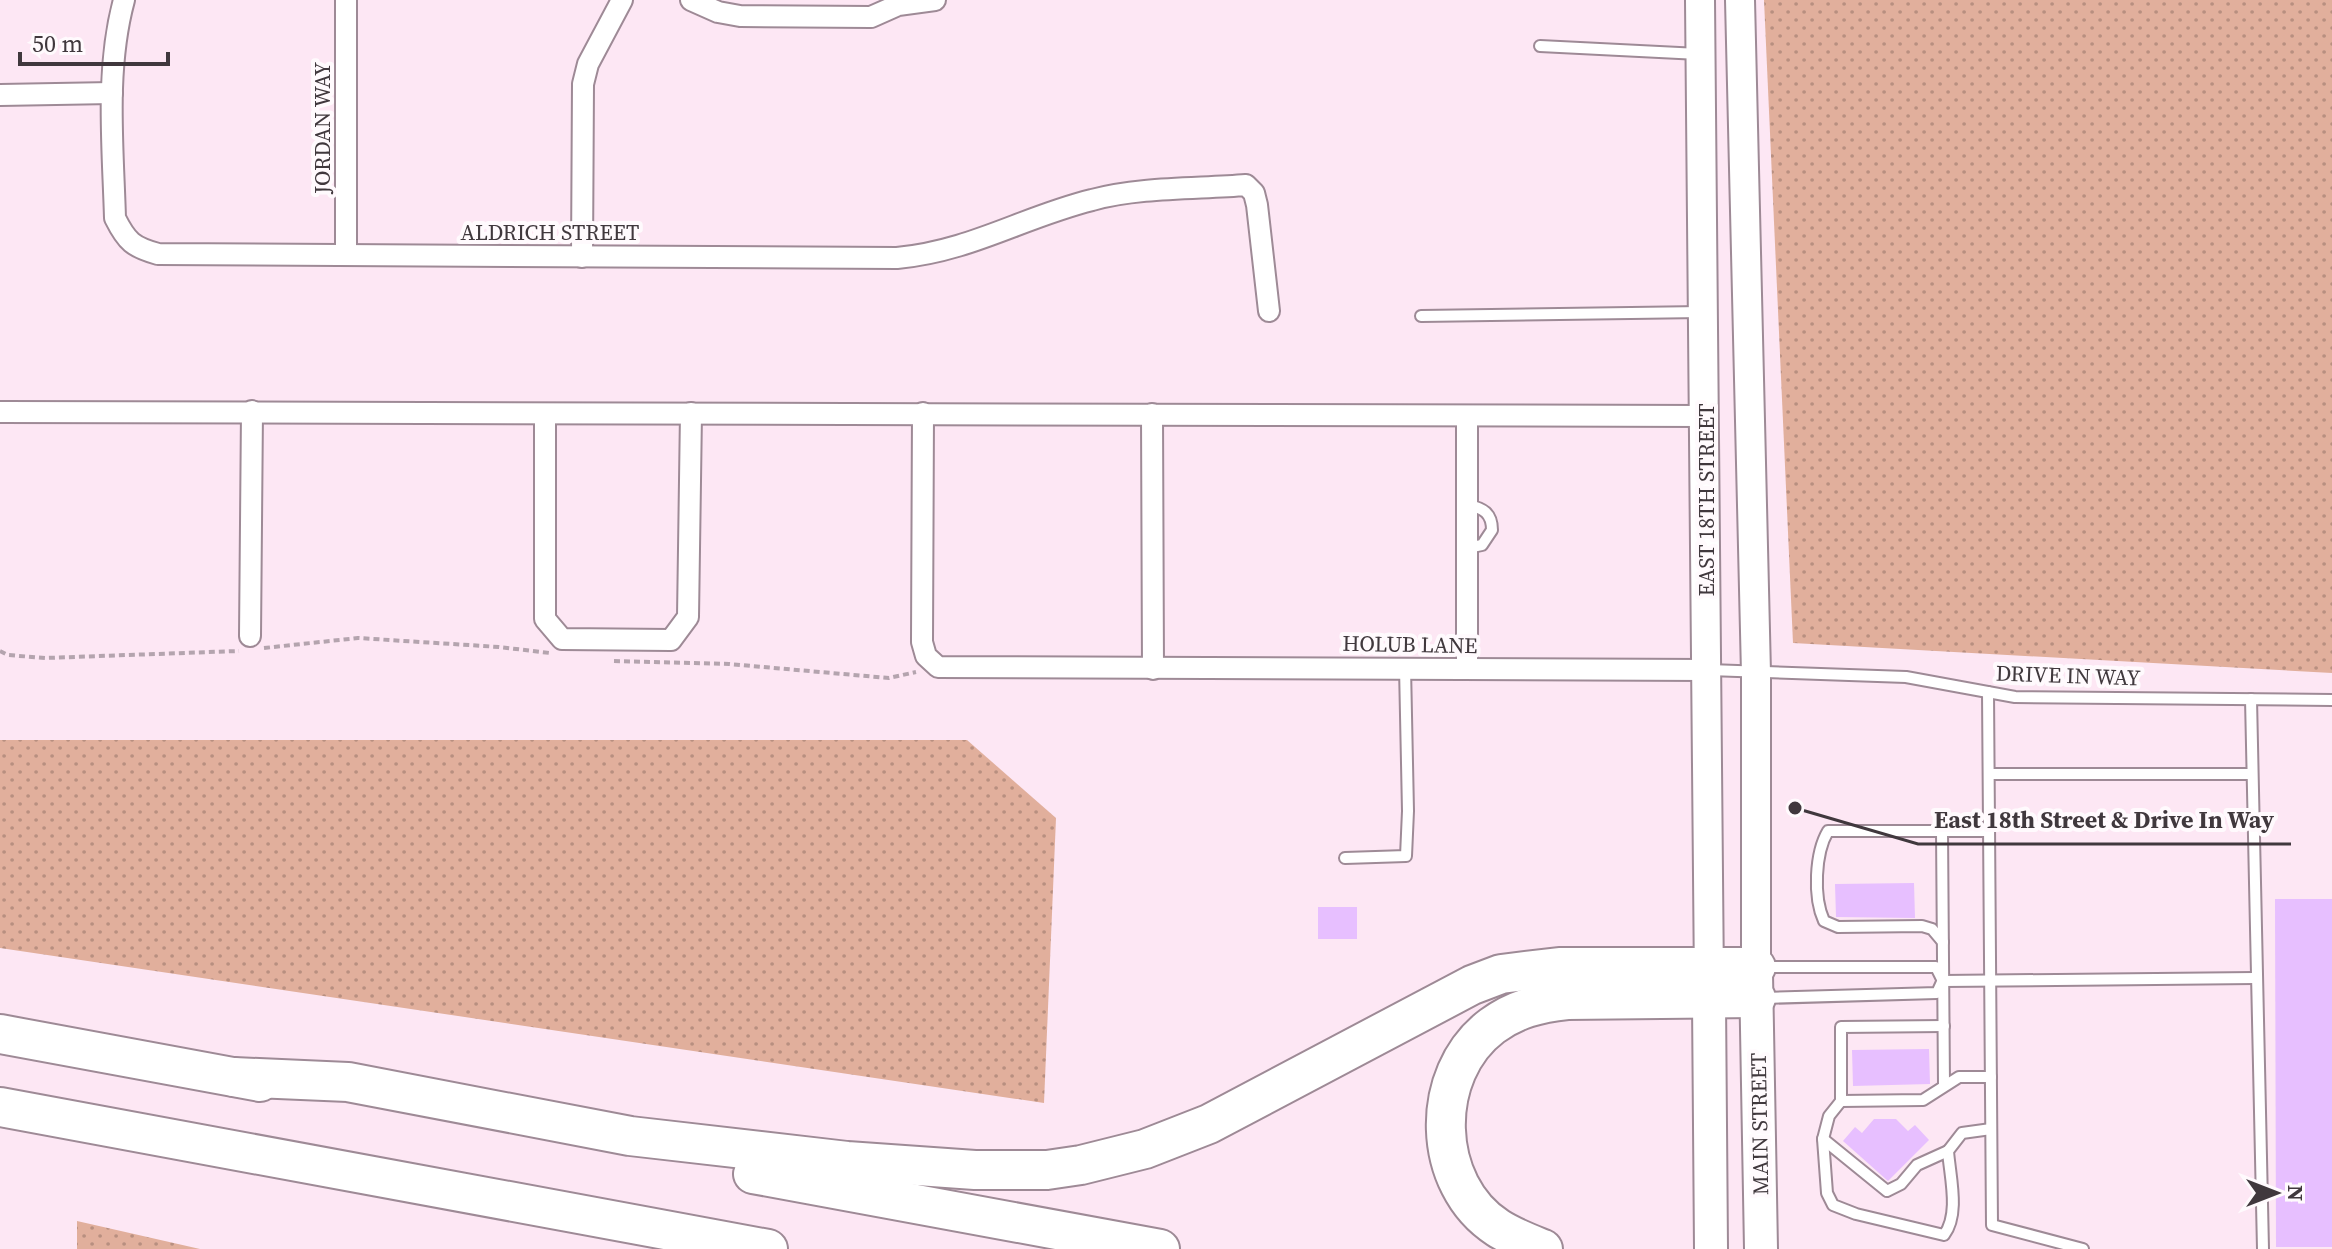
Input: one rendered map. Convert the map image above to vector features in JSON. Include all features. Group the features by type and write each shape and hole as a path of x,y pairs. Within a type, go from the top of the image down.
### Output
{"highway":[{"path":"234,1077 348,1082 630,1136 779,1154 933,1168 1047,1170 1113,1158 1177,1138 1472,985 1501,974 1559,967 1710,984"},
{"path":"1543,1249 1497,1228 1475,1207 1458,1182 1449,1157 1444,1129 1448,1099 1456,1072 1472,1047 1490,1027 1512,1013 1537,1003 1756,982"},
{"path":"0,1034 1160,1249"},
{"path":"0,1107 768,1249"},
{"path":"487,1197 668,1249"}],"main road":[{"name":"EAST 18TH STREET","path":"1700,0 1710,984"},
{"name":"EAST 18TH STREET","path":"1740,0 1756,673 1756,982"},
{"name":"MAIN STREET","path":"1756,982 1761,1249"},
{"path":"1710,984 1711,1249"}],"street":[{"path":"0,95 112,93 119,19 124,0"},
{"name":"JORDAN WAY","path":"346,0 346,255"},
{"path":"582,257 583,84 588,64 622,0"},
{"path":"691,0 718,12 740,16 871,17 899,2 935,0"},
{"name":"ALDRICH STREET","path":"112,93 115,218 124,236 137,248 158,254 897,258 929,255 963,246 1068,207 1117,195 1246,185 1254,193 1257,205 1269,311"},
{"path":"246,643 252,411"},
{"path":"0,412 1705,416"},
{"path":"545,414 545,619 562,639 671,640 688,617 691,413"},
{"name":"HOLUB LANE","path":"923,413 922,642 926,656 938,667 1707,670"},
{"path":"1152,414 1153,669"},
{"path":"1467,417 1467,669"}],"lane":[{"path":"1540,46 1701,54"},
{"path":"1421,316 1704,312"},
{"path":"1345,858 1406,856 1405,667"},
{"name":"DRIVE IN WAY","path":"1707,670 1906,677 2015,697 2332,700"},
{"path":"1988,692 1992,1225 2083,1249"},
{"path":"2251,699 2263,1249"},
{"path":"1989,774 2252,774"},
{"path":"1943,942 1932,929 1922,926 1838,927 1824,921 1818,894 1823,840 1828,831 1989,831"},
{"path":"1942,831 1944,1084"},
{"path":"1756,982 1936,967 1943,981"},
{"path":"1943,981 2255,978"},
{"path":"1756,982 1937,993 1943,981"},
{"path":"1944,1026 1841,1027 1841,1101 1829,1116 1823,1139 1827,1193 1833,1205 1856,1214 1944,1235 1951,1225 1948,1151"},
{"path":"1841,1101 1923,1100 1959,1077 1991,1077"},
{"path":"1823,1139 1887,1191 1901,1184 1917,1165 1948,1151 1962,1133 1991,1129"}],"path":[{"path":"0,651 8,655 45,658 246,643"}],"shaded area":[{"path":"1764,0 2332,0 2332,673 1793,643"},
{"path":"0,740 967,740 1056,818 1044,1103 0,948"},
{"path":"77,1221 200,1249 77,1249"}],"building":[{"path":"1914,883 1915,918 1836,917 1835,884"},
{"path":"2275,899 2332,899 2332,1247 2276,1247"},
{"path":"1318,907 1357,907 1357,939 1318,939"},
{"path":"1929,1049 1930,1084 1853,1086 1852,1050"},
{"path":"1874,1119 1896,1119 1908,1131 1915,1125 1929,1140 1888,1181 1843,1141 1855,1127 1862,1133"}],"place":[{"name":"East 18th Street & Drive In Way","path":"1795,808"}]}
